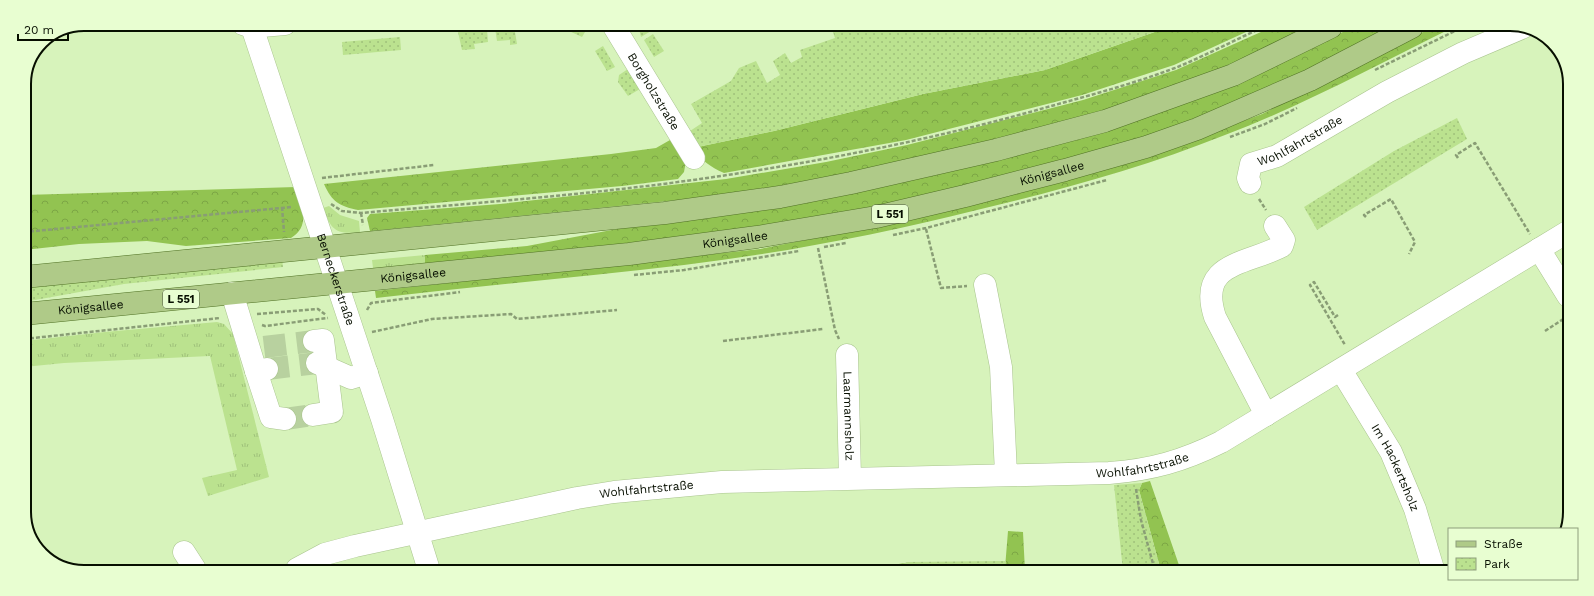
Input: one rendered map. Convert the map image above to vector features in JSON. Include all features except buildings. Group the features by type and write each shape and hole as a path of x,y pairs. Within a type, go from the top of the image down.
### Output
{"main road":[{"path":"31,275 665,213 780,197 851,183 996,150 1105,121 1233,75 1323,31"},
{"name":"Königsallee","path":"31,313 700,245 814,228 920,208 1065,170 1197,129 1310,80 1404,31"}],"street":[{"name":"Berneckerstraße","path":"250,31 304,180 337,283 339,316 367,373 411,507 428,565"},
{"name":"Borgholzstraße","path":"617,31 694,158"},
{"name":"Wohlfahrtstraße","path":"1250,183 1248,178 1251,164 1277,156 1387,92 1463,53 1515,31"},
{"path":"1266,415 1215,316 1210,301 1211,287 1218,275 1229,267 1282,246 1284,240 1275,226"},
{"name":"Wohlfahrtstraße","path":"304,565 325,554 355,546 558,502 614,492 722,482 1132,471 1164,465 1196,454 1221,442 1563,235"},
{"path":"1539,249 1563,288"},
{"path":"985,285 1001,368 1006,474"},
{"path":"232,293 239,316 257,348 271,417 285,418"},
{"path":"313,415 332,412 322,364 323,340 314,341"},
{"name":"Laarmannsholz","path":"846,355 850,478"},
{"path":"322,364 351,378 367,373"},
{"name":"Im Hackertsholz","path":"1348,365 1390,452 1415,510 1432,565"}],"path":[{"path":"31,231 311,205 329,202 342,211 361,213 484,202 622,189 700,179 825,159 980,125 1082,97 1175,68 1255,31"},
{"path":"1458,158 1456,155 1475,143 1539,249"},
{"path":"304,180 434,165"},
{"path":"1250,183 1275,226"},
{"path":"1366,217 1364,215 1391,199 1416,242 1409,254"},
{"path":"926,228 941,288 985,285"},
{"path":"818,248 835,330 846,355"},
{"path":"1338,315 1335,317 1314,282 1310,285 1348,365"},
{"path":"239,316 265,326 364,313 371,303"},
{"name":"Königsallee","path":"31,338 318,309 339,316"},
{"path":"369,333 432,319 511,314 517,319 617,310"},
{"path":"1545,331 1563,319"},
{"path":"723,341 823,329"},
{"path":"1132,471 1141,520 1154,565"}],"green space":[{"path":"487,31 488,42 474,44 475,49 462,50 458,32"},
{"path":"495,31 515,31 517,44 510,45 510,40 497,41"},
{"path":"569,31 586,31 582,37"},
{"path":"640,31 651,31 641,37"},
{"path":"833,31 1158,31 1045,70 923,94 774,131 693,148 684,135 702,123 691,104 731,81 739,68 756,61 767,83 780,75 773,61 785,53 791,63 802,57 800,50 835,38"},
{"path":"1158,31 1248,31 1174,65 1082,95 906,140 724,173 706,163 693,148 774,131 923,94 1045,70"},
{"path":"1263,31 1302,31 1228,66 1102,112 884,167 728,195 370,231 367,218 370,214 500,204 726,179 826,162 907,145 1083,100 1176,70"},
{"path":"1345,31 1383,31 1331,58 1269,87 1207,115 1175,127 1109,148 931,194 817,217 701,236 425,264 425,255 527,246 617,229 753,211 1298,54"},
{"path":"1425,31 1446,31 1284,111 1195,147 1134,168 941,219 832,242 758,255 607,274 376,298 375,291 760,249 816,238 1203,136 1262,114"},
{"path":"653,34 664,51 654,57 644,40"},
{"path":"400,37 401,50 343,55 342,42"},
{"path":"603,46 615,67 607,71 595,51"},
{"path":"628,69 640,89 628,96 618,82 619,75"},
{"path":"1457,118 1467,139 1317,230 1304,207 1394,151"},
{"path":"677,136 686,161 684,172 678,179 622,186 358,210 341,205 333,199 324,184 656,148"},
{"path":"296,187 301,201 303,221 301,228 291,238 186,246 147,241 79,244 31,249 31,195"},
{"path":"329,206 340,215 359,221 360,232 340,232 332,226 323,208"},
{"path":"425,255 425,264 373,268 372,260"},
{"path":"282,259 283,267 124,284 31,301 31,284"},
{"path":"217,322 224,324 233,334 269,477 208,496 202,478 237,470 210,356 64,363 31,366 31,340"},
{"path":"1150,481 1179,565 1159,565 1139,490 1142,483"},
{"path":"1142,483 1139,490 1159,565 1122,565 1114,485"},
{"path":"1008,531 1023,532 1025,565 1005,565"},
{"path":"1006,561 1006,565 897,565 909,562"},
{"path":"912,562 958,565 892,565"}],"tunnel":[{"path":"264,347 314,341"},
{"path":"267,369 317,363"},
{"path":"285,419 313,415"}]}
